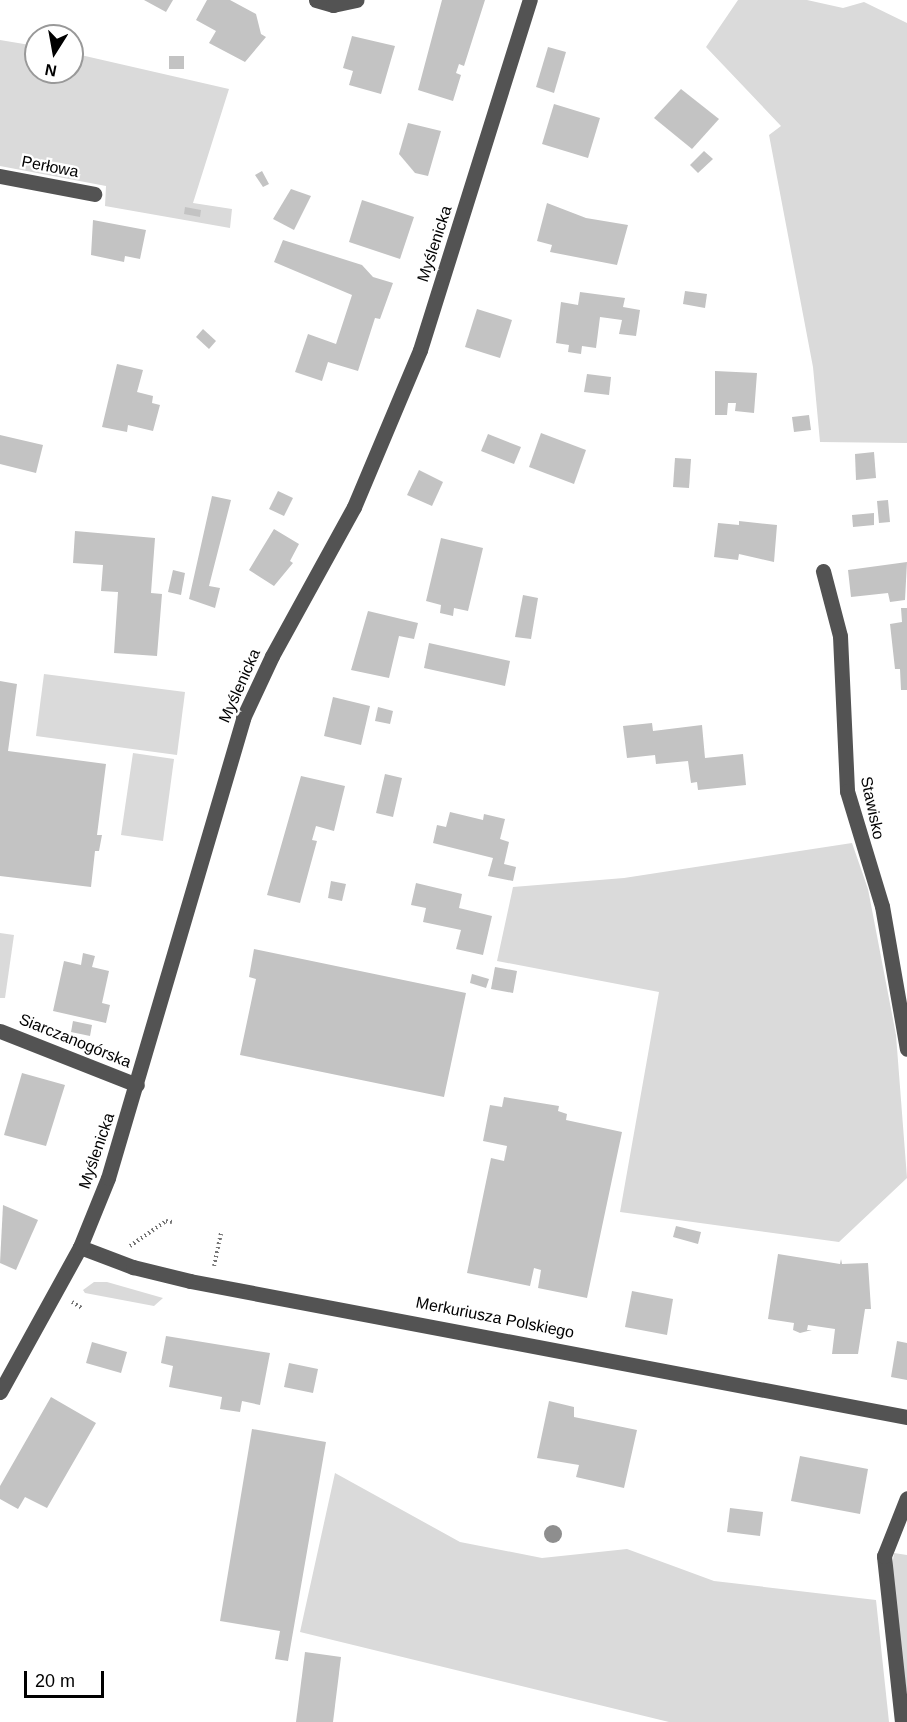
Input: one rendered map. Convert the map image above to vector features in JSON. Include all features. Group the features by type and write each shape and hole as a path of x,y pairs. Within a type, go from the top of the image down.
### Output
{"street":[{"path":"316,0 333,5 356,0"},
{"name":"Myślenicka","path":"0,1392 80,1247 117,1154 174,941 243,718 354,507 420,350 530,0"},
{"name":"Perłowa","path":"0,176 94,194"},
{"name":"Stawisko","path":"824,571 840,636 847,791 882,906 907,1048"},
{"name":"Siarczanogórska","path":"0,1031 137,1085"},
{"name":"Merkuriusza Polskiego","path":"80,1247 133,1267 190,1281 413,1320 907,1417"},
{"path":"902,1722 884,1556 907,1498"}],"path":[{"path":"130,1246 166,1221 172,1222"},
{"path":"214,1266 221,1232"},
{"path":"72,1302 84,1309"}],"shaded area":[{"path":"738,0 807,0 843,8 864,2 907,23 907,443 820,442 813,367 769,135 781,126 706,47"},
{"path":"0,40 24,44 24,84 84,84 84,56 229,89 193,203 232,209 230,228 105,206 106,186 0,166"},
{"path":"44,674 185,692 177,755 36,736"},
{"path":"133,753 174,759 163,841 121,835"},
{"path":"852,843 868,889 896,1035 907,1178 839,1242 620,1212 659,992 497,961 513,887 624,878"},
{"path":"0,933 14,935 5,998 0,998"},
{"path":"94,1282 107,1282 163,1298 154,1306 85,1293 83,1290"},
{"path":"335,1473 460,1542 542,1558 627,1549 714,1581 876,1600 889,1722 669,1722 300,1632"},
{"path":"894,1553 907,1555 907,1696 891,1573"}],"building":[{"path":"144,0 173,0 166,12"},
{"path":"207,0 230,0 256,14 261,34 266,37 245,62 209,43 216,31 196,20"},
{"path":"442,0 485,0 464,66 459,64 456,73 461,75 453,101 418,90"},
{"path":"352,36 395,46 381,94 349,85 353,71 343,68"},
{"path":"548,47 566,52 554,93 536,87"},
{"path":"169,56 184,56 184,69 169,69"},
{"path":"681,89 719,119 692,149 654,118"},
{"path":"554,104 600,118 588,158 542,144"},
{"path":"408,123 441,131 428,176 415,173 399,154"},
{"path":"704,151 713,159 698,173 690,165"},
{"path":"262,171 269,184 263,187 255,175"},
{"path":"291,189 311,196 294,230 273,219"},
{"path":"362,200 414,217 400,259 349,242"},
{"path":"547,203 586,218 628,225 617,265 550,252 552,245 537,241"},
{"path":"185,207 201,210 200,217 184,214"},
{"path":"93,220 146,230 140,259 125,256 124,262 91,255"},
{"path":"283,240 362,265 373,277 393,283 380,319 375,318 358,371 328,362 322,381 295,372 308,334 336,344 352,295 274,262"},
{"path":"685,291 707,294 705,308 683,304"},
{"path":"580,292 625,298 623,307 640,310 636,336 619,334 622,320 600,317 596,348 582,346 581,354 568,352 569,345 556,343 561,302 578,305"},
{"path":"477,309 512,320 500,358 465,347"},
{"path":"203,329 216,341 209,349 196,337"},
{"path":"117,364 143,370 137,392 153,396 152,403 160,405 153,431 128,425 127,432 102,427"},
{"path":"715,371 757,373 754,413 735,411 736,403 728,403 727,415 715,415"},
{"path":"587,374 611,377 609,395 584,392"},
{"path":"809,415 811,430 794,432 792,417"},
{"path":"541,433 586,450 574,484 529,467"},
{"path":"488,434 521,447 514,464 481,451"},
{"path":"0,435 43,445 36,473 0,464"},
{"path":"874,452 876,478 856,480 855,454"},
{"path":"675,458 691,459 689,488 673,487"},
{"path":"419,470 443,482 432,506 407,495"},
{"path":"278,491 293,498 284,516 269,509"},
{"path":"212,496 231,500 209,586 220,588 215,608 189,599"},
{"path":"888,500 890,522 879,523 877,501"},
{"path":"874,513 874,525 853,527 852,515"},
{"path":"739,521 777,525 774,562 739,554 738,560 714,557 718,523 739,525"},
{"path":"274,529 299,544 290,561 293,563 274,586 249,570"},
{"path":"75,531 155,538 151,593 162,594 157,656 114,653 118,592 101,591 103,565 73,563"},
{"path":"441,538 483,548 468,611 454,608 453,616 440,613 441,605 426,601"},
{"path":"907,562 905,600 890,602 888,593 851,597 848,570"},
{"path":"173,570 185,573 181,595 168,592"},
{"path":"523,595 538,598 531,639 515,637"},
{"path":"901,608 907,608 907,690 901,690 900,669 895,669 890,624 902,622"},
{"path":"368,611 418,623 414,639 399,636 389,678 351,670"},
{"path":"429,643 510,661 505,686 424,668"},
{"path":"0,681 17,684 8,751 106,764 97,835 102,835 99,851 95,851 91,887 0,876"},
{"path":"333,697 370,706 361,745 324,736"},
{"path":"378,707 393,711 390,724 375,721"},
{"path":"652,723 653,731 702,725 705,758 743,754 746,785 698,790 697,782 691,783 688,761 656,764 655,755 627,758 623,726"},
{"path":"385,774 402,778 393,817 376,813"},
{"path":"301,776 345,786 334,831 316,826 312,840 317,841 300,903 267,895"},
{"path":"450,812 483,820 484,814 505,819 500,839 509,842 504,864 516,867 513,881 488,876 493,858 433,843 437,825 446,827"},
{"path":"331,881 346,884 342,901 328,898"},
{"path":"416,883 462,894 459,908 492,916 483,955 456,949 461,930 423,922 426,908 411,905"},
{"path":"254,949 466,993 444,1097 240,1055 256,979 249,977"},
{"path":"83,953 95,956 92,967 109,971 102,1003 110,1005 106,1023 53,1011 64,961 81,965"},
{"path":"495,967 517,971 513,993 491,989"},
{"path":"472,974 489,979 486,988 470,983"},
{"path":"73,1021 92,1025 90,1036 71,1032"},
{"path":"22,1073 65,1085 46,1146 4,1135"},
{"path":"504,1097 559,1106 558,1111 567,1114 566,1120 622,1132 587,1298 538,1288 541,1270 534,1268 530,1286 467,1273 491,1158 504,1161 507,1146 483,1141 490,1105 502,1107"},
{"path":"3,1205 38,1220 16,1270 0,1263"},
{"path":"676,1226 701,1232 698,1244 673,1237"},
{"path":"778,1254 840,1264 841,1259 842,1264 868,1263 871,1309 865,1309 858,1354 832,1354 835,1329 808,1325 807,1330 812,1330 800,1333 793,1330 794,1323 768,1319"},
{"path":"632,1291 673,1299 667,1335 625,1327"},
{"path":"166,1336 270,1353 260,1405 242,1401 240,1412 220,1409 222,1397 169,1387 173,1366 161,1363"},
{"path":"897,1341 907,1343 907,1380 891,1377"},
{"path":"92,1342 127,1352 121,1373 86,1363"},
{"path":"289,1363 318,1369 313,1393 284,1387"},
{"path":"51,1397 96,1423 47,1508 25,1497 18,1509 0,1499 0,1486"},
{"path":"549,1401 574,1407 574,1417 637,1430 624,1488 576,1477 579,1465 537,1458"},
{"path":"252,1429 326,1442 288,1661 275,1659 280,1631 220,1621"},
{"path":"800,1456 868,1469 860,1514 791,1501"},
{"path":"730,1508 763,1512 760,1536 727,1532"},
{"path":"305,1652 341,1657 333,1722 296,1722"}]}
